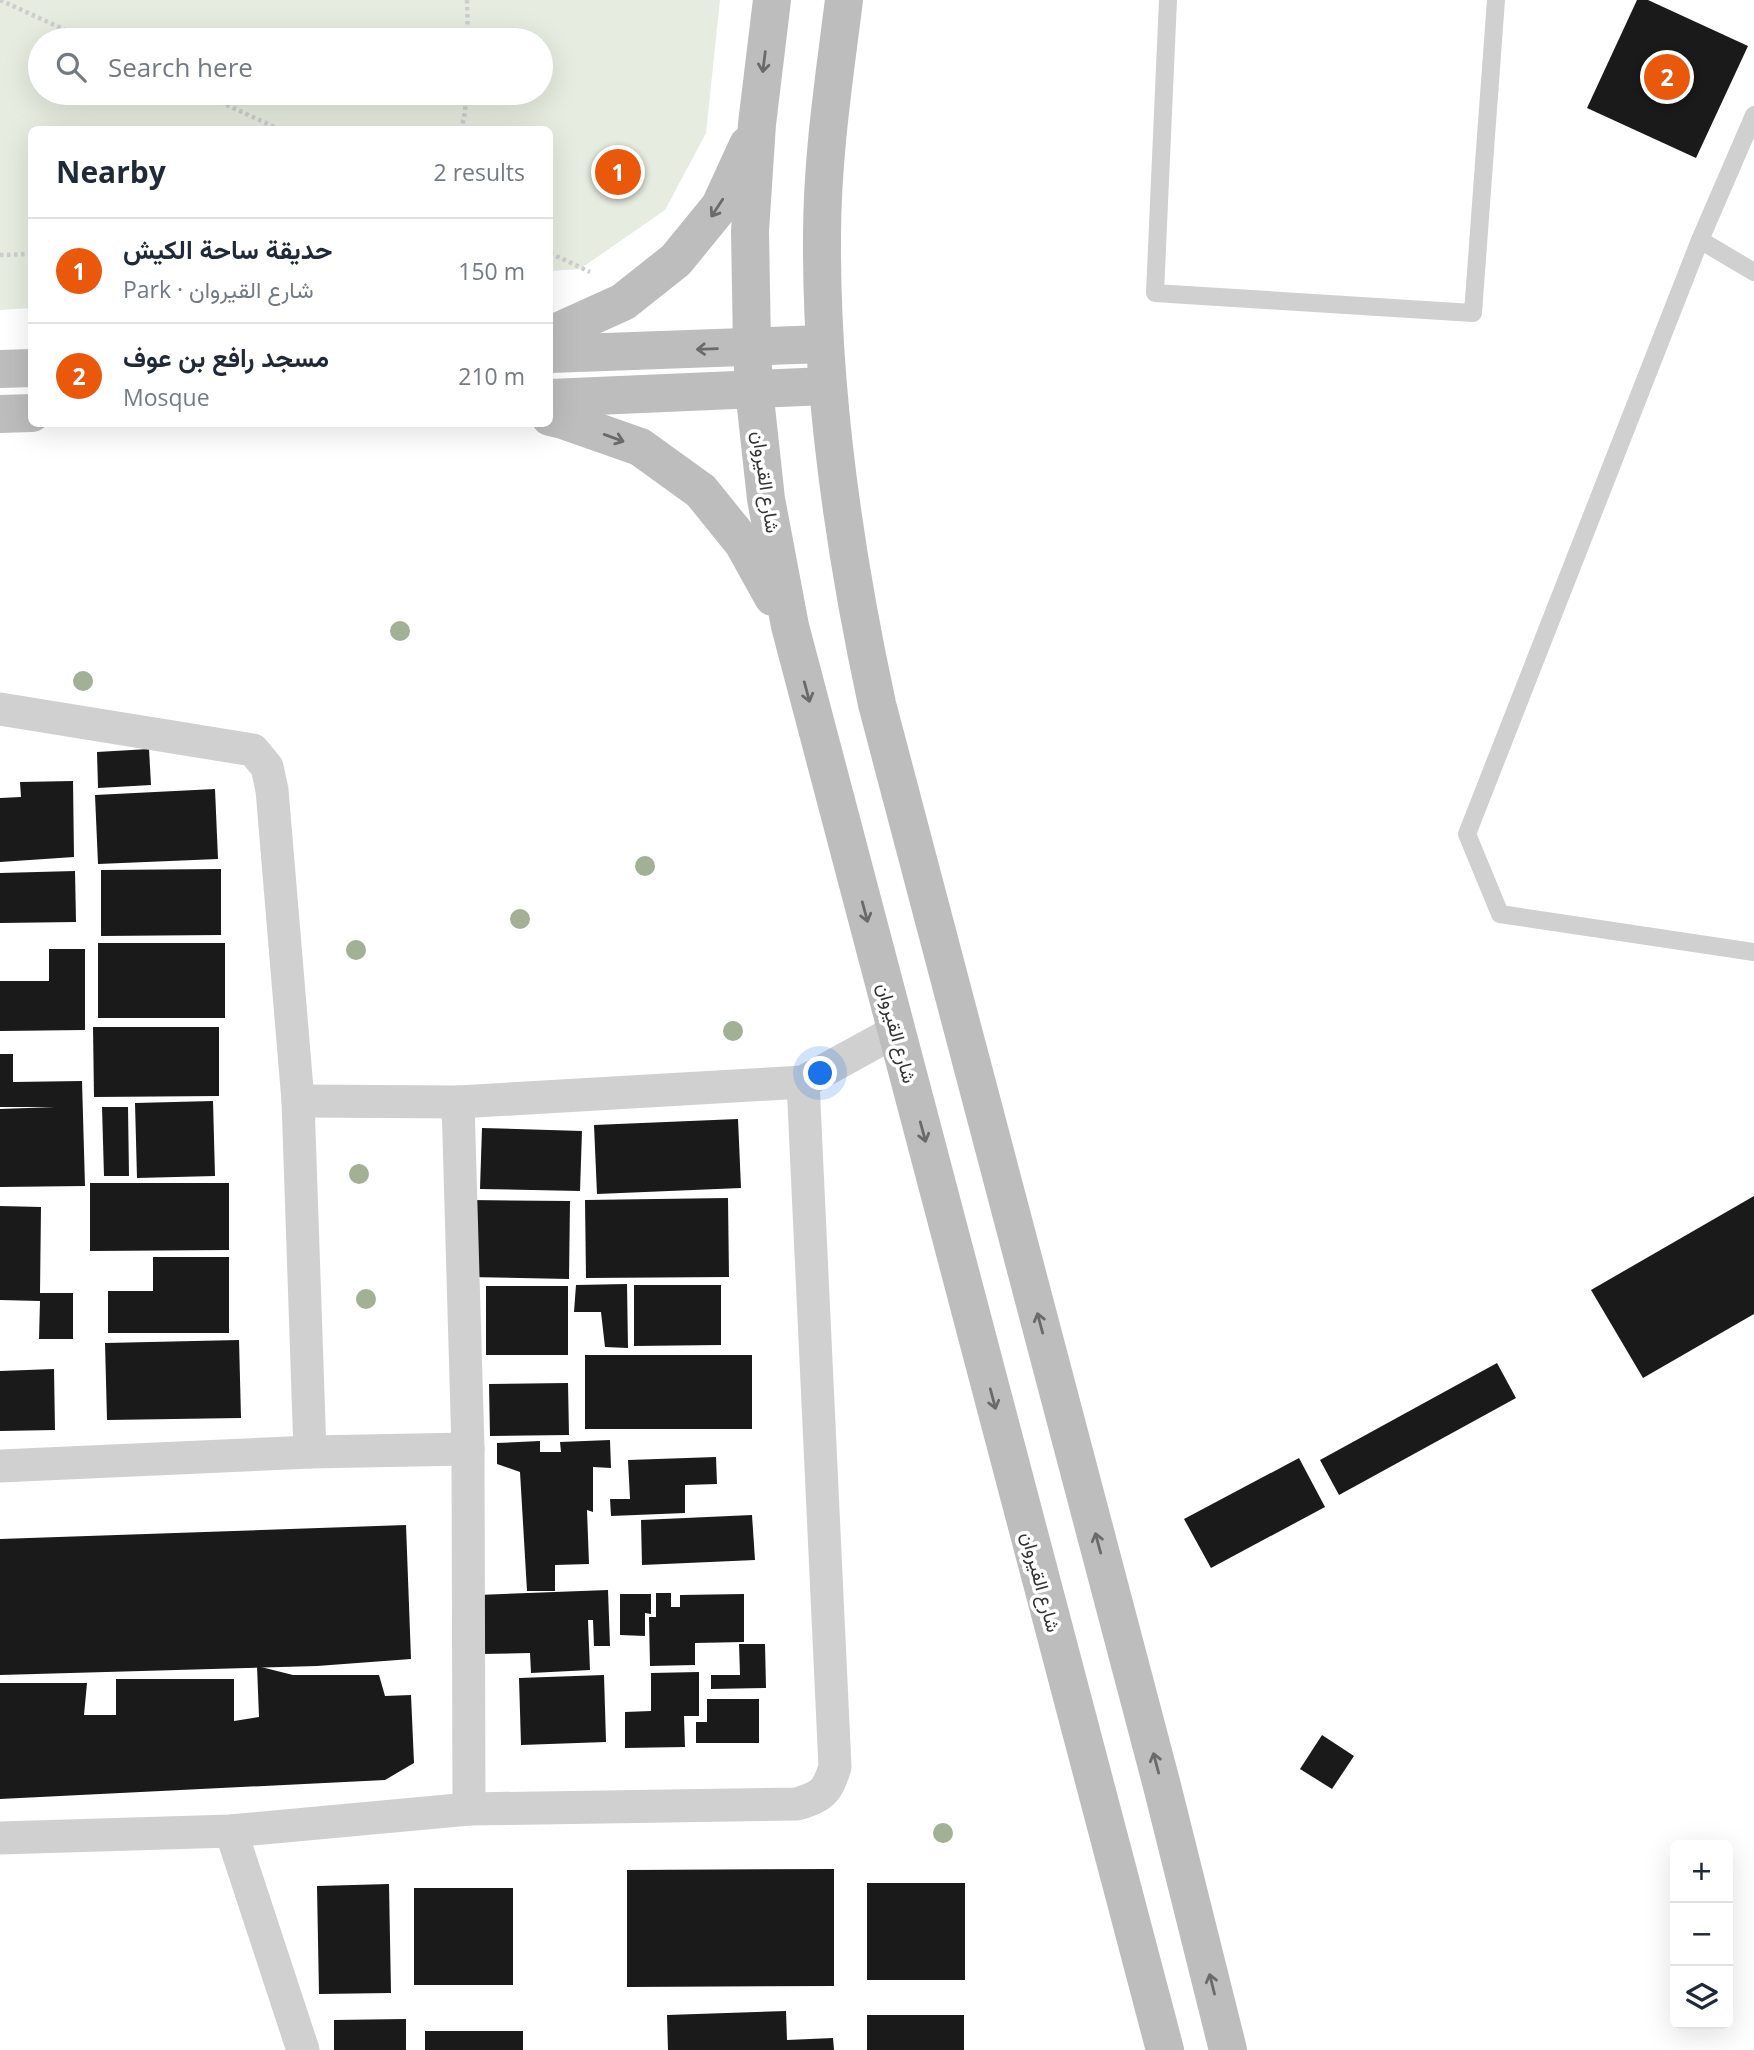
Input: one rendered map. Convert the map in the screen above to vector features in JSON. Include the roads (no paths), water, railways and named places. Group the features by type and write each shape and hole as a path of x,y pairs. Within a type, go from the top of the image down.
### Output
{"main road":[{"name":"شارع القيروان","path":"772,0 757,124 750,231 752,347 766,499 790,626 1165,2050"},
{"path":"844,0 827,141 821,236 827,386 839,493 855,595 877,704 1154,1755 1228,2050"},
{"path":"553,334 622,302 676,260 720,206 757,124"},
{"path":"553,354 824,344"},
{"path":"0,369 28,368"},
{"path":"553,397 827,386"},
{"path":"0,414 28,413"},
{"path":"553,418 640,447 701,491 743,543 790,626"}],"street":[{"path":"0,709 253,750 267,768 272,790 298,1101 310,1452"},
{"path":"298,1101 458,1102 803,1082 896,1031"},
{"path":"0,1838 231,1831 469,1809 797,1804 813,1799 828,1787 835,1767 803,1082"},
{"path":"458,1102 468,1448 469,1809"},
{"path":"0,1466 468,1448"},
{"path":"231,1831 303,2050"}],"lane":[{"path":"1168,0 1155,293 1473,313 1496,0"},
{"path":"1754,114 1700,240 1467,834 1500,914 1754,952"},
{"path":"1700,240 1754,272"}],"place":[{"name":"مسجد رافع بن عوف","path":"1667,77"},
{"name":"حديقة ساحة الكيش","path":"618,172"}]}
